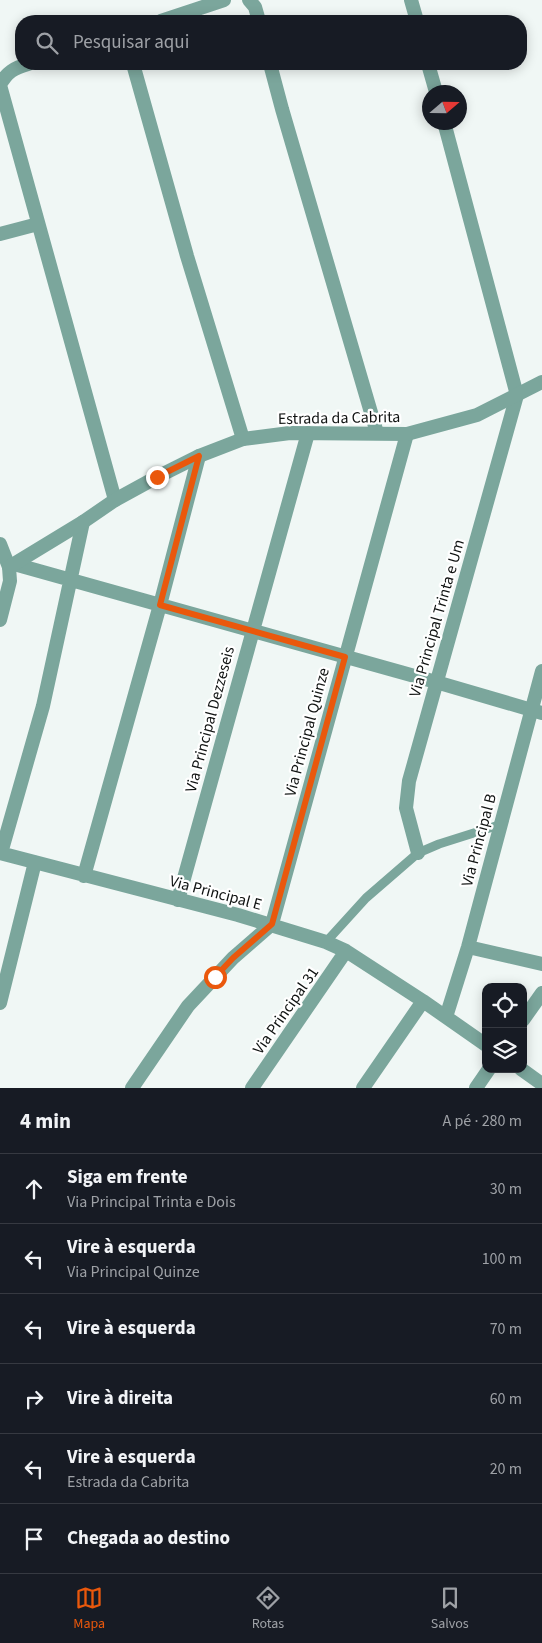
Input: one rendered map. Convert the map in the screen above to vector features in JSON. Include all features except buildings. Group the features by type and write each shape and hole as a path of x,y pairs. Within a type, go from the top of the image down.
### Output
{"street":[{"path":"179,15 224,0"},
{"path":"250,0 257,15"},
{"path":"411,0 415,15"},
{"path":"15,68 10,70 0,85 115,500"},
{"path":"135,70 187,256 244,439"},
{"path":"272,70 377,433"},
{"path":"430,70 434,85"},
{"path":"446,130 517,395"},
{"path":"0,234 38,224"},
{"name":"Estrada da Cabrita","path":"11,565 83,522 115,500 199,456 244,439 290,433 407,434 477,415 542,382"},
{"name":"Via Principal Trinta e Um","path":"418,853 406,808 409,781 517,395"},
{"name":"Via Principal Dezzeseis","path":"178,900 308,433"},
{"name":"Via Principal Quinze","path":"272,924 407,434"},
{"path":"84,876 160,605 199,456"},
{"path":"1,853 43,706 83,522"},
{"path":"0,544 11,565 5,583 0,620"},
{"path":"11,565 252,630 537,712"},
{"name":"Via Principal B","path":"446,1017 468,947 499,825 537,712 542,671"},
{"name":"Via Principal E","path":"1,853 272,924 326,942 346,951 482,1042"},
{"path":"0,1003 35,862"},
{"path":"132,1088 188,1006 233,958 272,924"},
{"path":"468,947 542,964"},
{"name":"Via Principal 31","path":"252,1088 346,951"},
{"path":"527,1014 542,993"},
{"path":"363,1088 422,1001"},
{"path":"476,1088 486,1073"},
{"path":"527,1073 542,1084"}],"lane":[{"path":"326,942 366,898 418,853 439,844 499,825"}],"route":[{"path":"157,477 199,456 160,605 345,657 272,924 233,958 215,977"}]}
